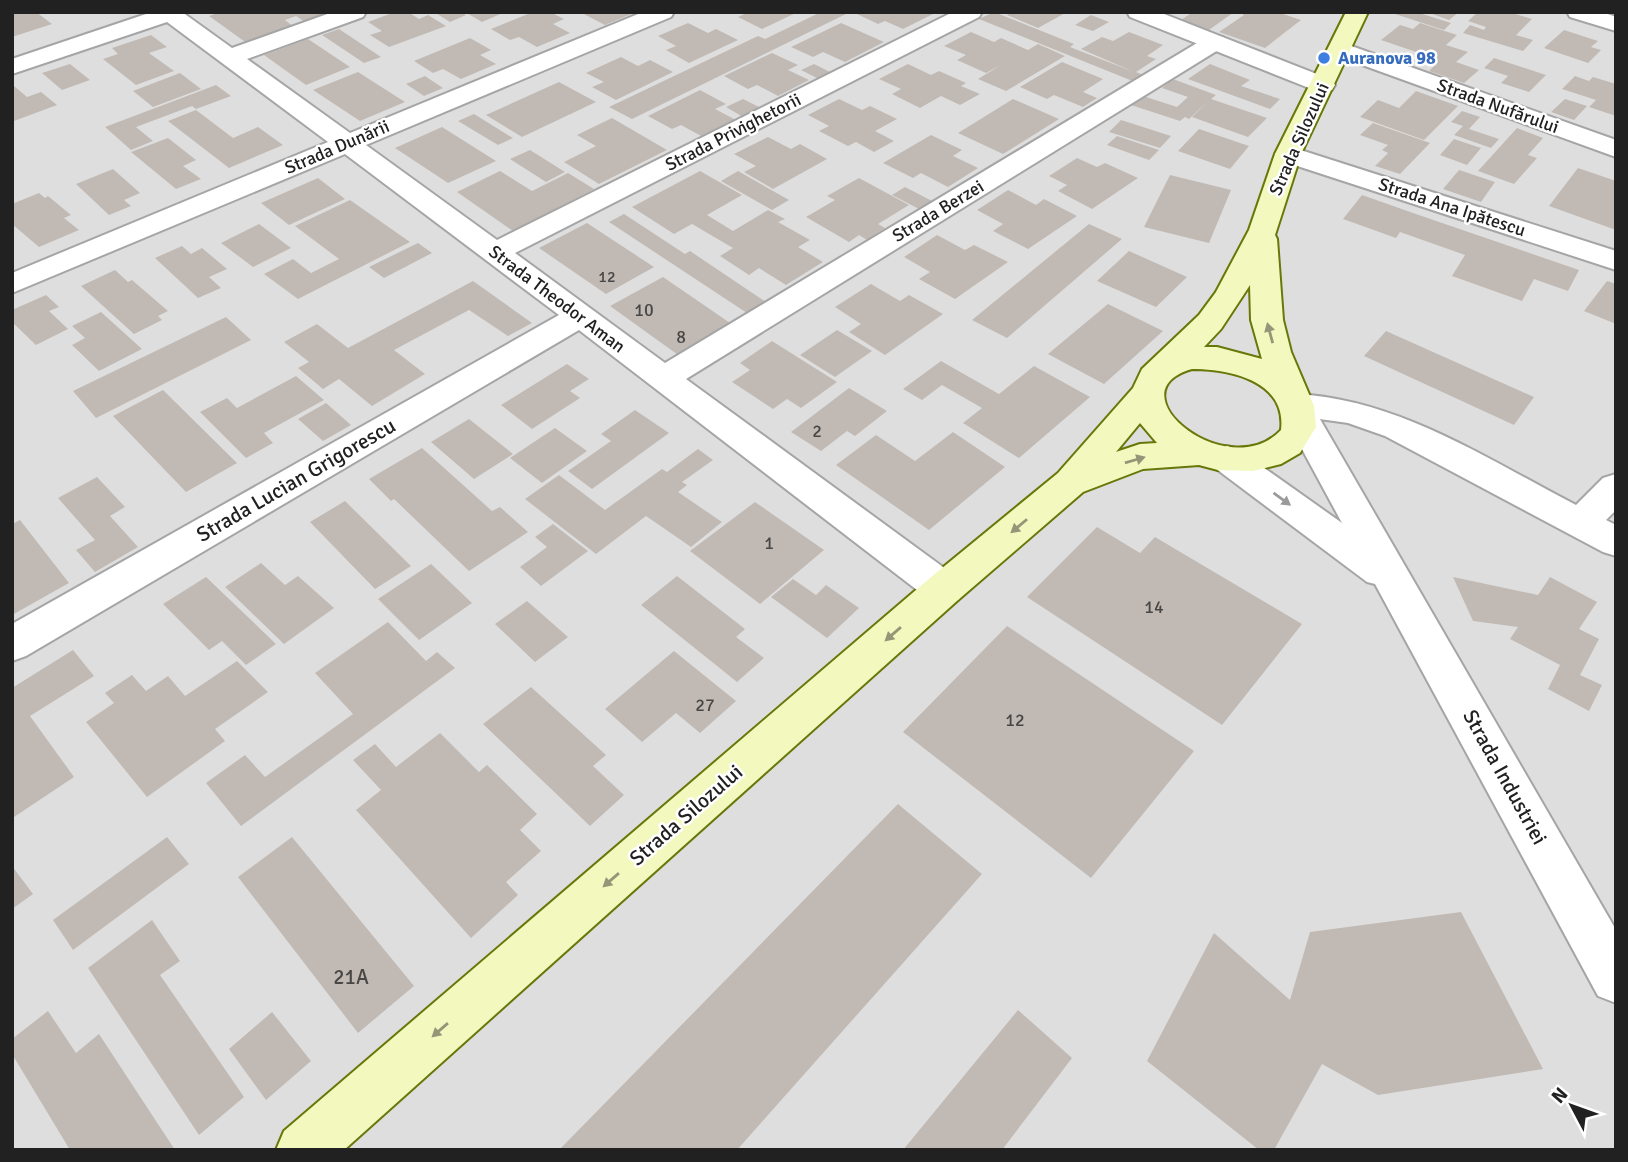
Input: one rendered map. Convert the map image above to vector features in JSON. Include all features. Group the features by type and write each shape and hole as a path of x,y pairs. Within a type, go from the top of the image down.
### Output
{"main road":[{"name":"Strada Silozului","path":"303,1150 944,589 1071,482 1230,295 1263,230 1288,154 1357,12"},
{"name":"Strada Silozului","path":"1071,482 1140,457 1214,456 1252,459 1273,454 1289,444 1298,430 1296,406 1275,352 1267,320 1263,230"},
{"path":"1214,456 1178,441 1160,426 1150,409 1158,379 1187,359 1210,357 1235,361 1258,369 1279,382 1296,406"}],"street":[{"path":"228,58 355,12"},
{"name":"Strada Dunării","path":"12,284 663,12"},
{"name":"Strada Privighetorii","path":"495,252 971,12"},
{"path":"1138,12 1323,85"},
{"path":"1578,12 1616,24"},
{"path":"12,67 168,13"},
{"name":"Strada Theodor Aman","path":"168,13 495,252 944,589"},
{"name":"Strada Berzei","path":"662,379 1216,42"},
{"name":"Strada Nufărului","path":"1340,48 1616,149"},
{"name":"Strada Ana Ipătescu","path":"1288,154 1616,261"},
{"name":"Strada Lucian Grigorescu","path":"12,643 579,317"},
{"path":"1296,406 1332,407 1359,413 1384,423 1616,542"},
{"name":"Strada Industriei","path":"1296,406 1616,978"},
{"name":"Strada Industriei","path":"1214,456 1391,579"},
{"path":"1580,523 1616,487"}],"shaded area":[{"path":"12,12 1616,12 1616,1150 12,1150"}],"building":[{"path":"12,12 36,12 52,24 12,37"},
{"path":"221,12 318,12 326,17 308,24 296,16 285,20 294,27 248,44 209,16"},
{"path":"395,12 408,12 419,19 428,15 446,26 389,47 370,35 382,31 368,22"},
{"path":"434,12 460,12 466,15 450,22"},
{"path":"465,12 505,12 482,22"},
{"path":"533,12 550,12 564,19 553,24 570,33 537,47 519,37 510,40 491,29"},
{"path":"580,12 636,12 605,25"},
{"path":"749,12 798,12 762,29 738,17"},
{"path":"821,12 850,12 632,119 609,107 758,36 765,39"},
{"path":"937,12 903,29 885,21 878,24 857,14"},
{"path":"994,12 1074,44 1070,47 1134,72 1081,49 1102,37 1113,41 1129,32 1163,45 1147,56 1156,59 1136,72 1145,76 1135,82 979,19"},
{"path":"1011,12 1067,12 1038,28 1007,15"},
{"path":"1193,12 1234,12 1209,30 1181,20"},
{"path":"1238,12 1277,12 1301,20 1265,48 1219,32 1244,15"},
{"path":"1416,12 1451,23 1444,30 1395,14"},
{"path":"1427,12 1459,12 1449,20"},
{"path":"1478,12 1509,12 1532,19 1516,35 1533,40 1523,51 1463,33 1470,25 1484,30 1486,27 1468,21"},
{"path":"1091,15 1109,22 1093,31 1075,25"},
{"path":"688,23 708,33 716,29 738,40 689,63 666,50 676,46 658,36"},
{"path":"841,23 884,42 845,62 823,52 813,57 791,47"},
{"path":"1420,23 1457,35 1446,45 1468,52 1456,62 1479,70 1464,83 1429,71 1436,64 1421,59 1425,55 1381,40 1400,25 1413,29"},
{"path":"339,29 381,57 364,63 322,35"},
{"path":"1564,30 1598,41 1591,47 1601,50 1588,63 1544,48"},
{"path":"971,32 994,42 1001,38 1028,50 1038,44 1065,56 1006,91 978,79 1001,65 986,73 957,60 966,55 944,46"},
{"path":"151,35 167,47 149,53 174,71 136,85 103,59 118,54 112,48"},
{"path":"470,38 491,50 480,55 496,64 461,79 443,69 433,73 414,61"},
{"path":"308,39 350,67 306,85 264,55"},
{"path":"772,53 798,65 788,70 809,80 778,96 757,85 748,89 724,76"},
{"path":"621,57 638,66 650,60 673,72 616,100 592,87 604,82 586,73"},
{"path":"1494,58 1546,75 1529,92 1501,83 1508,76 1484,68"},
{"path":"1062,62 1103,79 1083,92 1097,98 1083,107 1054,95 1047,99 1020,87"},
{"path":"70,64 90,80 62,90 42,73"},
{"path":"814,64 832,73 819,79 801,70"},
{"path":"908,64 931,75 939,71 966,83 961,86 980,94 960,105 941,96 920,108 892,94 901,89 879,79"},
{"path":"1210,64 1250,80 1241,86 1280,99 1270,109 1188,79"},
{"path":"358,72 405,102 360,121 313,90"},
{"path":"180,73 201,89 153,107 133,91"},
{"path":"425,76 443,88 424,96 406,84"},
{"path":"1575,76 1589,81 1593,77 1616,84 1616,116 1589,107 1596,100 1562,89"},
{"path":"1173,79 1216,95 1211,99 1267,118 1248,137 1192,117 1208,101 1189,119 1185,117 1180,121 1131,105 1143,96 1177,107 1188,97 1162,88"},
{"path":"559,82 596,102 522,137 486,115"},
{"path":"216,85 231,96 196,109 192,106 136,127 153,141 131,150 105,127"},
{"path":"14,86 27,97 41,92 57,105 14,121"},
{"path":"700,90 726,104 715,109 736,120 703,137 681,125 672,129 648,116"},
{"path":"1416,91 1458,106 1424,140 1360,117 1378,100 1399,108"},
{"path":"743,99 761,108 743,117 726,107"},
{"path":"839,99 862,110 870,106 897,119 875,131 894,141 874,152 856,142 848,146 819,131 829,126 808,115"},
{"path":"1013,99 1059,119 1003,154 958,133"},
{"path":"1565,99 1587,106 1574,120 1551,112"},
{"path":"196,110 233,138 258,127 283,145 229,168 168,121"},
{"path":"1462,111 1480,117 1469,129 1499,139 1491,148 1454,135 1463,126 1451,122"},
{"path":"474,114 513,138 498,145 458,121"},
{"path":"612,118 667,150 599,184 564,162 596,146 577,135"},
{"path":"1121,120 1171,136 1160,148 1109,132"},
{"path":"1373,123 1430,143 1400,174 1375,166 1388,153 1382,150 1388,145 1360,135"},
{"path":"442,127 496,161 448,183 395,148"},
{"path":"1517,128 1543,138 1528,155 1537,158 1514,184 1478,171"},
{"path":"1199,129 1249,146 1230,169 1178,151"},
{"path":"931,135 962,150 953,156 978,168 948,187 921,173 913,178 883,163"},
{"path":"1117,136 1159,150 1149,160 1107,145"},
{"path":"768,137 791,149 800,144 827,159 773,189 744,172 756,166 734,154"},
{"path":"168,138 196,160 183,166 201,179 176,189 131,152"},
{"path":"1454,139 1481,148 1467,165 1440,155"},
{"path":"530,150 565,172 546,182 510,159"},
{"path":"1077,158 1097,167 1105,163 1138,178 1092,209 1058,191 1067,185 1049,176"},
{"path":"1578,168 1616,181 1616,230 1549,206"},
{"path":"113,169 140,193 124,200 131,206 109,215 76,184"},
{"path":"1459,170 1495,182 1481,202 1443,189"},
{"path":"500,171 532,191 568,173 594,189 513,231 457,192"},
{"path":"700,171 742,195 707,215 733,231 768,210 785,219 778,222 810,240 798,247 823,262 786,285 759,268 749,275 720,256 733,248 692,224 674,234 632,207"},
{"path":"738,171 789,200 772,210 721,181"},
{"path":"1170,175 1231,190 1209,243 1144,227"},
{"path":"318,178 345,199 289,225 261,203"},
{"path":"859,178 909,205 878,224 885,228 867,240 859,235 849,242 806,217 835,200 827,196"},
{"path":"905,187 932,201 919,209 892,195"},
{"path":"1008,190 1036,205 1044,199 1077,216 1028,249 993,231 1003,224 977,210"},
{"path":"39,193 45,198 48,196 71,215 64,218 79,230 39,247 12,224 12,204"},
{"path":"1362,195 1579,270 1568,291 1534,279 1522,301 1452,276 1465,255 1400,232 1396,238 1343,219"},
{"path":"350,200 410,242 298,299 264,274 293,259 311,273 339,259 295,226"},
{"path":"624,214 685,254 690,251 769,304 750,315 609,222"},
{"path":"587,223 654,267 606,294 539,248"},
{"path":"259,224 291,248 253,267 221,243"},
{"path":"1089,224 1122,239 1007,338 972,320"},
{"path":"937,235 965,250 974,245 1008,262 955,299 919,279 930,272 904,257"},
{"path":"418,243 432,253 384,278 369,267"},
{"path":"182,246 191,254 202,248 227,269 209,277 221,288 198,298 155,258"},
{"path":"1129,251 1187,277 1156,307 1097,281"},
{"path":"115,270 128,282 132,280 168,311 158,316 162,320 134,334 81,286"},
{"path":"663,277 733,325 681,357 610,306"},
{"path":"473,281 532,323 508,336 469,310 394,350 425,374 372,406 339,379 323,389 298,368 309,362 284,342 317,324 348,348"},
{"path":"1607,281 1616,284 1616,324 1584,311"},
{"path":"871,284 900,301 909,295 943,314 885,355 849,332 861,324 835,307"},
{"path":"46,295 59,307 49,311 68,329 36,345 12,322 12,310"},
{"path":"1108,304 1163,331 1104,384 1048,354"},
{"path":"101,312 142,349 99,371 72,345 85,338 72,326"},
{"path":"226,317 251,340 96,418 73,391"},
{"path":"837,330 872,351 835,377 800,355"},
{"path":"1386,331 1534,397 1514,425 1364,356"},
{"path":"772,341 837,382 801,408 787,399 773,409 732,382 750,370 740,363"},
{"path":"941,361 999,394 1034,366 1090,397 1019,458 963,423 982,408 942,385 922,400 903,389"},
{"path":"567,364 589,379 570,391 580,398 532,429 501,405"},
{"path":"296,376 324,400 264,433 273,443 246,458 200,412 227,398 237,408"},
{"path":"849,388 887,411 855,436 847,431 821,451 791,432"},
{"path":"163,390 237,463 186,492 113,416"},
{"path":"326,403 351,425 323,441 298,419"},
{"path":"635,410 669,433 592,489 568,471 611,441 601,434"},
{"path":"469,419 513,454 474,479 431,442"},
{"path":"555,428 587,451 542,483 510,458"},
{"path":"953,432 1005,467 929,530 836,465 876,435 915,461"},
{"path":"422,448 492,511 500,507 528,532 469,571 394,499 391,501 369,479"},
{"path":"698,449 713,460 682,482 687,485 678,492 722,522 691,547 646,516 596,554 525,499 559,475 605,510 662,469 667,472"},
{"path":"97,477 125,507 110,516 138,547 95,572 76,550 95,540 58,498"},
{"path":"345,501 411,566 375,589 310,522"},
{"path":"755,502 824,550 760,604 690,551"},
{"path":"20,520 69,583 12,615 12,524"},
{"path":"553,524 588,551 541,586 520,567 547,547 535,537"},
{"path":"1097,527 1140,553 1155,537 1302,624 1222,725 1027,597"},
{"path":"261,563 285,585 298,576 334,608 284,644 225,587"},
{"path":"431,564 472,603 419,640 378,599"},
{"path":"677,576 745,629 736,637 764,658 737,682 641,605"},
{"path":"206,577 276,644 246,665 222,641 209,650 163,604"},
{"path":"1453,577 1538,595 1550,577 1597,602 1579,629 1599,639 1580,675 1602,685 1589,711 1548,689 1560,665 1510,639 1518,627 1473,621"},
{"path":"793,579 816,595 826,585 859,608 827,638 771,597"},
{"path":"527,601 568,637 535,662 495,624"},
{"path":"388,622 426,661 437,652 455,668 241,826 206,783 245,755 265,777 353,714 315,673"},
{"path":"1007,626 1194,751 1091,878 903,732"},
{"path":"73,650 94,676 30,716 74,777 14,817 12,688"},
{"path":"674,651 736,701 700,733 676,713 642,742 605,709"},
{"path":"237,661 268,692 215,729 225,741 147,797 86,722 114,703 105,693 132,675 146,691 168,676 185,696"},
{"path":"531,687 606,755 593,766 624,795 590,826 483,724"},
{"path":"440,733 479,772 487,765 537,814 520,830 541,851 506,882 518,895 471,938 356,810 381,790 353,760 375,744 396,767"},
{"path":"898,804 982,874 737,1150 559,1150"},
{"path":"167,837 189,864 73,950 53,920"},
{"path":"292,837 414,986 358,1033 238,877"},
{"path":"12,866 33,894 12,909"},
{"path":"1461,912 1543,1069 1378,1095 1322,1064 1274,1150 1259,1150 1147,1061 1214,933 1290,1000 1310,932"},
{"path":"152,920 180,961 160,975 244,1097 199,1135 88,968"},
{"path":"1018,1010 1072,1058 1002,1150 903,1150"},
{"path":"48,1011 76,1053 99,1034 175,1150 70,1150 12,1054 12,1039"},
{"path":"272,1012 311,1061 266,1100 229,1049"}],"place":[{"name":"Auranova 98","path":"1324,58"}]}
